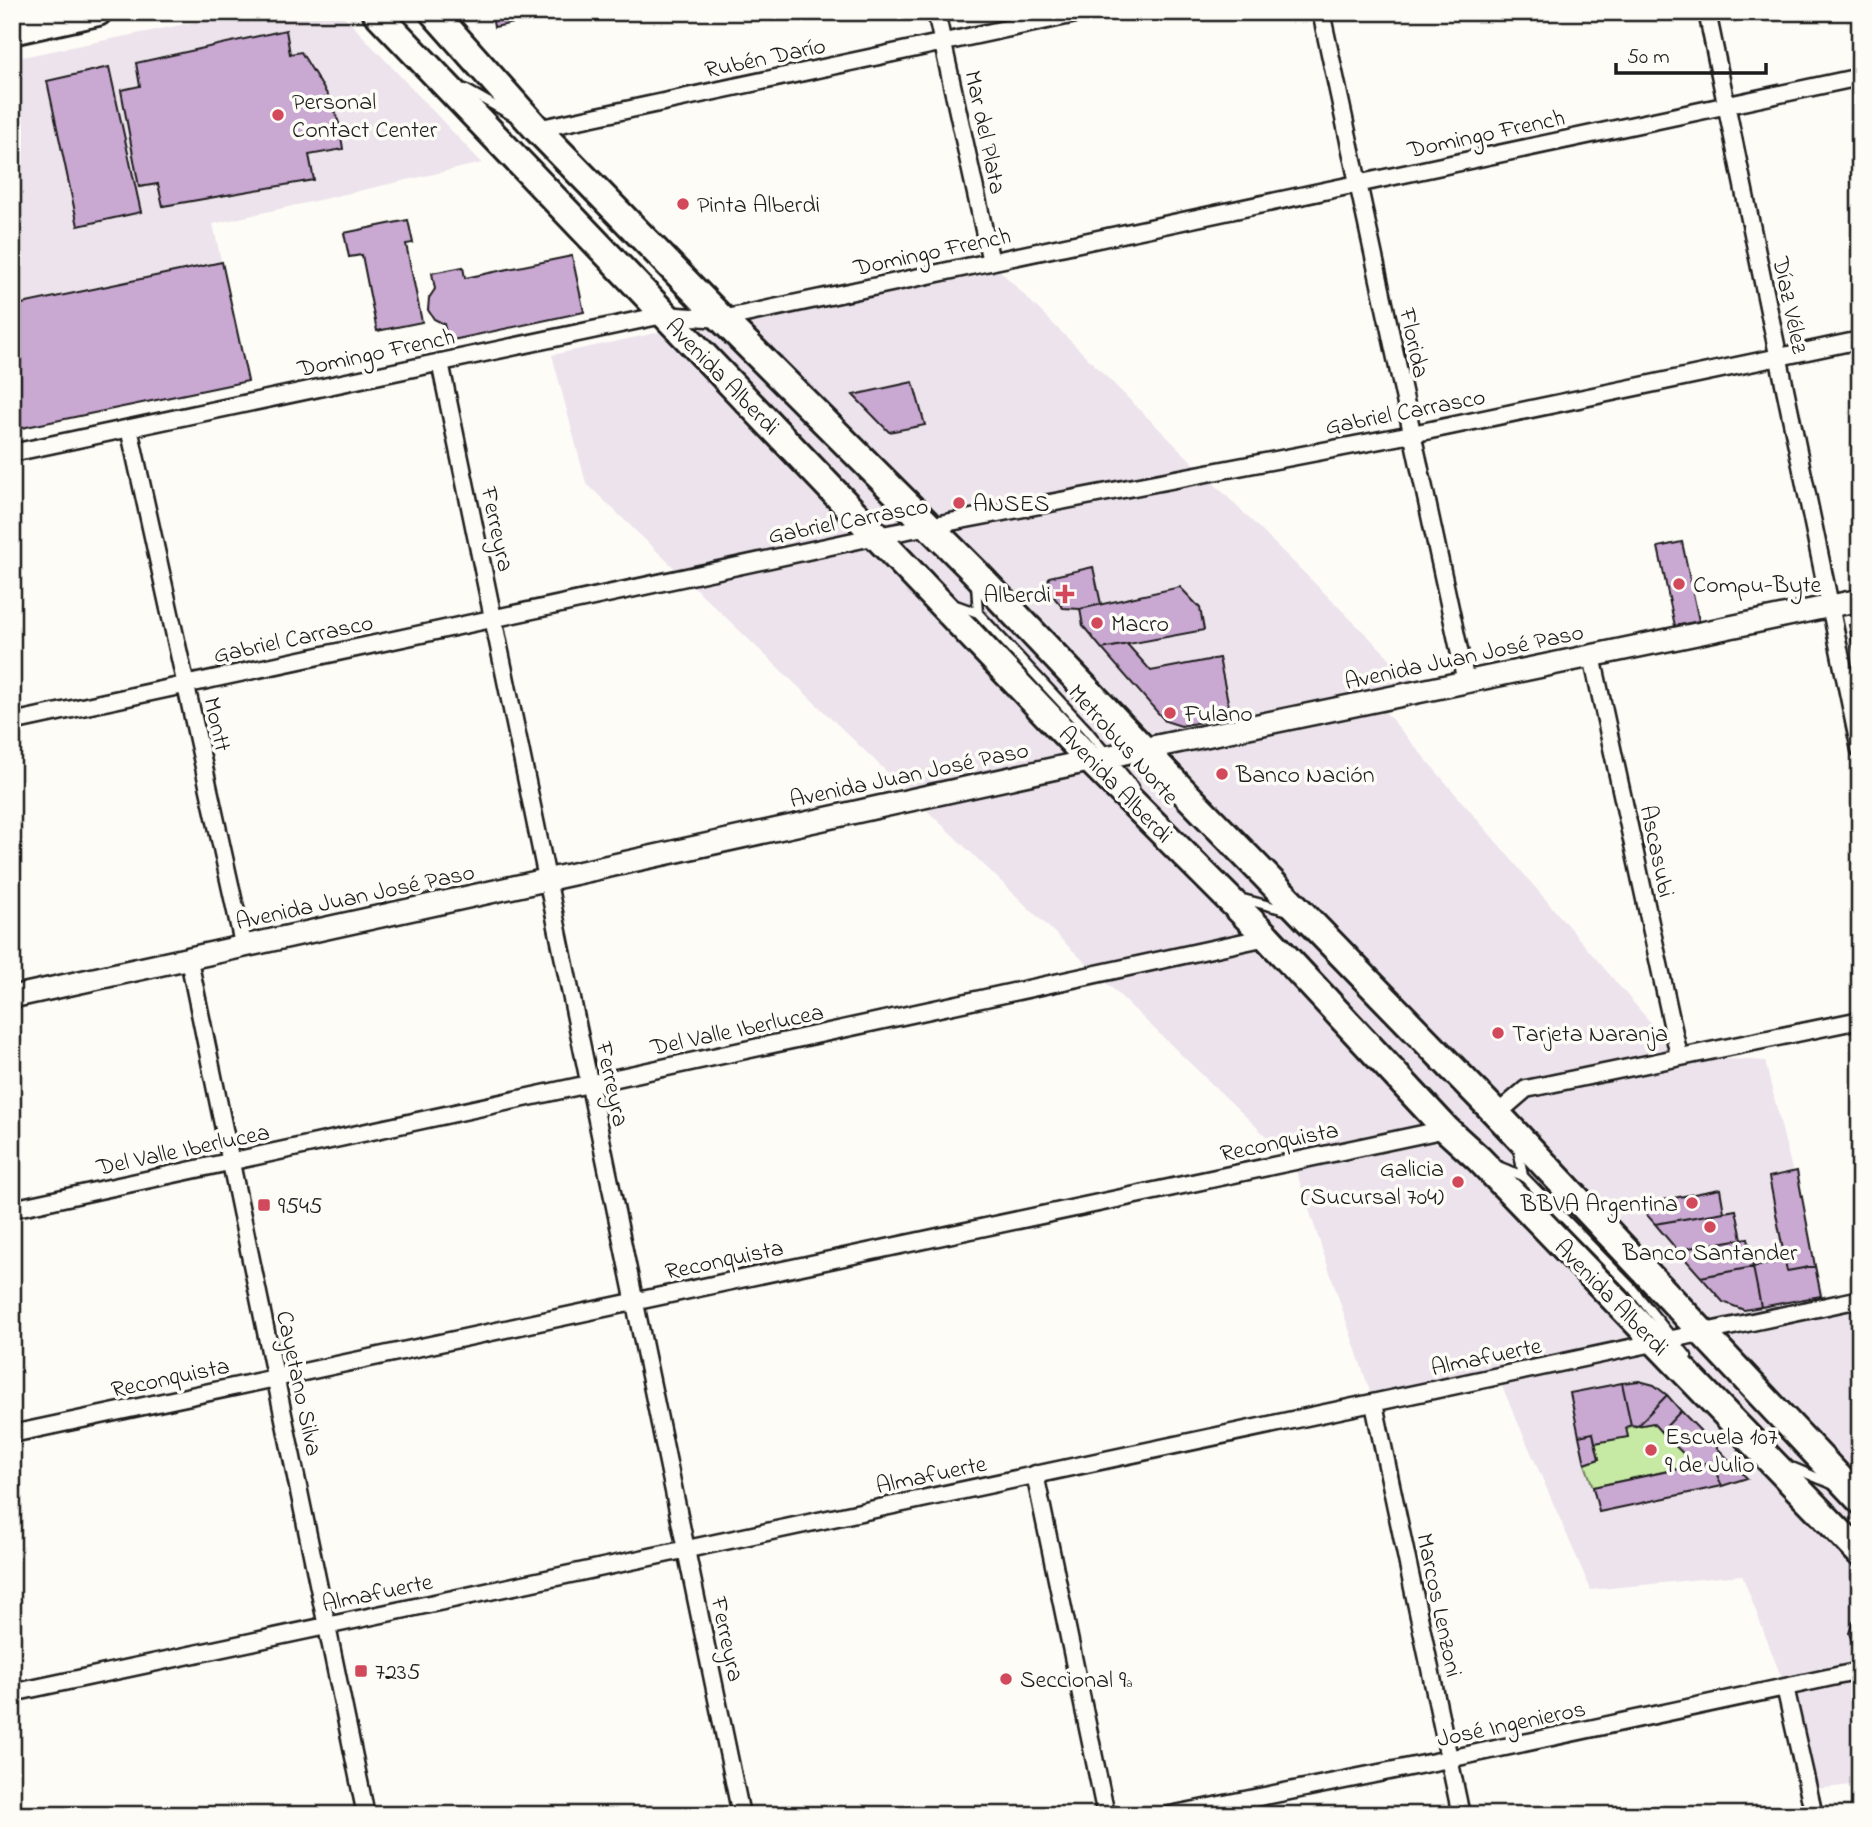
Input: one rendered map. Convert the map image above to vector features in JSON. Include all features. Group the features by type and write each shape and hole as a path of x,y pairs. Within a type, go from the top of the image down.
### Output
{"main road":[{"path":"12,31 98,12"},
{"name":"Avenida Alberdi","path":"376,12 877,536 1100,759 1446,1129 1664,1340 1818,1511 1860,1553"},
{"name":"Avenida Alberdi","path":"433,12 537,129 974,571 1302,915 1497,1114 1857,1497"}],"street":[{"name":"Mar del Plata","path":"936,12 991,261"},
{"name":"Rubén Darío","path":"537,129 1085,12"},
{"name":"Florida","path":"1321,12 1466,682"},
{"name":"Díaz Vélez","path":"1707,12 1860,750"},
{"name":"Domingo French","path":"12,453 663,315 722,319 1860,77"},
{"name":"Gabriel Carrasco","path":"12,722 877,536 1412,434 1860,340"},
{"name":"Ferreyra","path":"440,362 741,1815"},
{"name":"Montt","path":"129,428 244,948"},
{"name":"Avenida Juan José Paso","path":"12,997 1143,749 1860,600"},
{"name":"Ascasubi","path":"1592,656 1679,1056"},
{"name":"Del Valle Iberlucea","path":"12,1209 1267,937"},
{"name":"Cayetano Silva","path":"189,960 366,1815"},
{"path":"1497,1114 1526,1089 1860,1020"},
{"name":"Reconquista","path":"12,1434 1446,1129"},
{"name":"Almafuerte","path":"12,1693 1860,1299"},
{"name":"Marcos Lenzoni","path":"1374,1404 1461,1815"},
{"path":"1035,1474 1106,1815"},
{"name":"José Ingenieros","path":"1171,1815 1860,1671"},
{"path":"1785,1687 1814,1815"}],"lane":[{"path":"456,80 465,89 497,139"},
{"path":"465,89 537,129"},
{"path":"974,571 978,613"},
{"name":"Metrobus Norte","path":"940,600 978,613 1086,729 1100,759 1137,790"},
{"path":"1234,889 1267,937"},
{"path":"1243,899 1302,915"},
{"path":"1515,1133 1523,1176"},
{"path":"1479,1159 1523,1176 1631,1287 1664,1340 1691,1362"},
{"path":"1786,1459 1818,1511"},
{"path":"1794,1468 1857,1497"}],"shaded area":[{"path":"245,12 340,12 482,163 213,224 248,381 12,430 12,59"},
{"path":"991,262 1423,691 1376,701 1679,1056 1765,1061 1826,1306 1860,1299 1860,1784 1808,1790 1785,1687 1742,1575 1591,1590 1498,1377 1374,1404 1293,1162 586,483 552,355"}],"green space":[{"path":"1653,1423 1695,1465 1593,1487 1585,1464 1599,1459 1595,1443 1626,1427"}],"building":[{"path":"491,12 570,12 494,27"},
{"path":"286,30 290,54 301,52 330,99 339,123 343,149 309,155 314,180 163,206 158,184 139,187 121,90 140,86 136,63"},
{"path":"109,67 141,212 78,226 47,81"},
{"path":"12,196 20,233 12,235"},
{"path":"408,220 413,243 406,244 422,322 377,331 362,255 349,257 344,233"},
{"path":"572,256 584,312 448,341 444,324 434,319 428,310 429,298 435,289 432,273 463,267 465,278"},
{"path":"222,262 248,381 12,430 12,306"},
{"path":"913,382 925,425 889,432 853,395"},
{"name":"Compu-Byte","path":"1682,542 1699,621 1675,626 1658,547"},
{"path":"1093,567 1101,604 1080,609 1063,608 1047,589 1049,577"},
{"path":"1180,587 1200,608 1204,630 1102,649 1083,626 1080,609"},
{"path":"1860,622 1860,658 1856,659 1849,625"},
{"path":"1127,644 1151,671 1219,658 1231,716 1181,726 1165,721 1102,649"},
{"path":"1797,1171 1815,1266 1787,1271 1769,1177"},
{"path":"1720,1189 1724,1212 1655,1224 1638,1205"},
{"path":"1736,1210 1742,1239 1677,1250 1655,1224"},
{"path":"1748,1238 1753,1267 1701,1277 1677,1250"},
{"path":"1785,1261 1787,1271 1815,1266 1821,1296 1761,1307 1753,1267"},
{"path":"1753,1267 1761,1307 1744,1310 1723,1302 1701,1277"},
{"path":"1639,1381 1654,1385 1667,1395 1637,1426 1631,1425 1622,1383"},
{"path":"1622,1383 1631,1425 1626,1427 1628,1437 1595,1443 1593,1433 1579,1436 1570,1393"},
{"path":"1667,1395 1681,1411 1661,1432 1653,1423 1637,1426"},
{"path":"1681,1411 1747,1478 1722,1486 1711,1462 1695,1465 1661,1432"},
{"path":"1593,1433 1599,1459 1585,1464 1579,1436"},
{"path":"1711,1462 1722,1486 1599,1512 1593,1487"},
{"path":"1860,1617 1860,1650 1853,1645 1849,1633 1853,1622"}],"place":[{"name":"Personal Contact Center","path":"278,115"},
{"name":"Pinta Alberdi","path":"683,204"},
{"name":"ANSES","path":"959,503"},
{"name":"Compu-Byte","path":"1679,584"},
{"name":"Alberdi","path":"1065,594"},
{"name":"Macro","path":"1097,623"},
{"name":"Fulano","path":"1170,713"},
{"name":"Banco Nación","path":"1222,774"},
{"name":"Tarjeta Naranja","path":"1498,1033"},
{"name":"Galicia (Sucursal 704)","path":"1458,1182"},
{"name":"BBVA Argentina","path":"1692,1203"},
{"name":"9545","path":"264,1205"},
{"name":"Banco Santander","path":"1710,1227"},
{"name":"Escuela 107 9 de Julio","path":"1651,1450"},
{"name":"7235","path":"361,1671"},
{"name":"Seccional 9ª","path":"1006,1679"}]}
